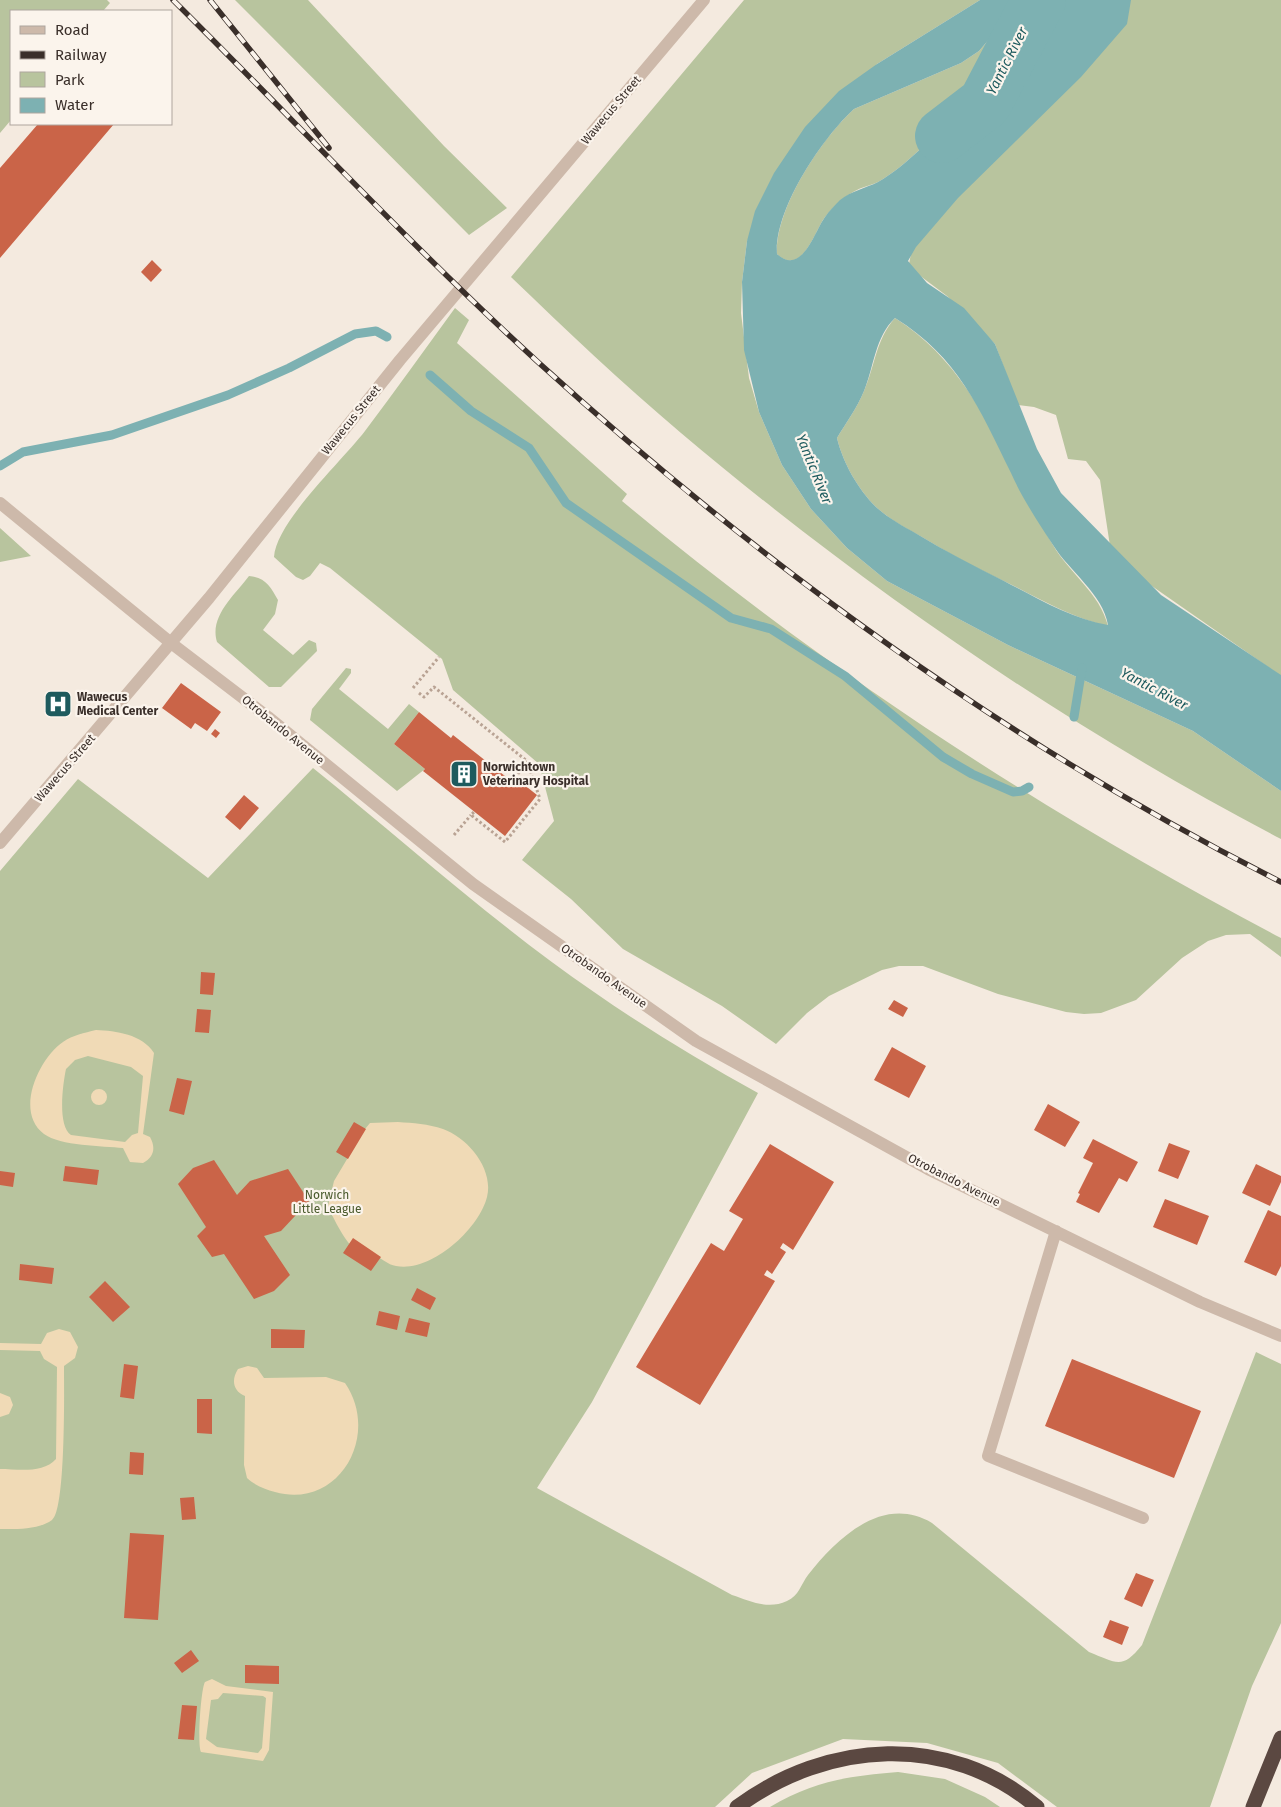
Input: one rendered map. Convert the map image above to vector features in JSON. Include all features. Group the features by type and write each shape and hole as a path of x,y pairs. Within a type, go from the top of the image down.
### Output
{"highway":[{"path":"1253,1807 1281,1738"},
{"path":"737,1807 755,1794 798,1771 842,1758 886,1753 922,1756 975,1770 1006,1784 1037,1807"}],"street":[{"name":"Wawecus Street","path":"0,843 171,644 438,314 704,0"},
{"name":"Otrobando Avenue","path":"0,503 171,644 272,720 473,884 696,1041 928,1168 1200,1302 1281,1336"},
{"path":"1056,1231 988,1456 1143,1518"}],"path":[{"path":"413,688 439,657"},
{"path":"419,692 424,698 434,686 527,761 540,799 505,842 472,813 454,835"},
{"path":"515,778 527,761"}],"green space":[{"path":"0,0 107,0 110,3 104,10 10,10 10,121 0,133"},
{"path":"235,0 308,0 444,146 507,208 469,235"},
{"path":"744,0 980,0 877,64 747,241 742,282 741,313 749,378 759,412 782,465 811,509 847,548 887,581 1008,645 1193,731 1281,791 1281,839 1201,796 1123,750 970,652 896,600 751,491 681,433 594,356 511,277"},
{"path":"1129,0 1281,0 1281,676 1149,584 1110,546 1100,480 1086,461 1068,459 1056,415 1034,407 1018,405 995,344 947,296 915,272 909,264 914,238"},
{"path":"1008,28 1015,41 1011,54 999,80 987,94 959,113 900,167 878,182 853,192 840,201 825,217 812,241 801,256 794,260 786,260 777,254 778,236 784,217 802,176 828,138 854,109 961,63 979,51 997,30"},
{"path":"455,308 469,320 457,343 627,494 622,501 699,564 858,682 1023,791 1194,891 1281,938 1281,957 1250,934 1226,935 1208,941 1182,958 1136,1000 1101,1013 1084,1014 1066,1012 998,994 923,966 899,966 882,970 829,996 807,1013 776,1044 722,1006 623,949 571,899 522,860 554,821 539,764 453,690 442,659 330,568 320,563 310,576 303,580 296,577 274,557 286,527 298,510 355,444"},
{"path":"895,318 924,339 948,364 969,392 987,421 1053,545 1098,603 1108,626 1062,610 949,553 888,517 869,500 857,484 843,457 837,438 861,397 868,382 880,344"},
{"path":"0,528 31,556 0,562"},
{"path":"249,576 259,578 267,584 278,600 275,614 263,630 293,655 309,640 316,643 317,651 281,687 269,687 217,642 217,623 220,615"},
{"path":"346,668 351,669 351,673 339,689 388,729 409,704 419,712 394,744 425,769 397,791 310,720 312,709"},
{"name":"Norwich Little League","path":"313,768 486,911 557,966 654,1032 758,1093 592,1402 537,1488 732,1595 766,1605 780,1604 791,1599 808,1575 833,1547 862,1524 879,1517 896,1514 914,1515 932,1523 1089,1652 1113,1661 1124,1661 1142,1645 1256,1352 1281,1364 1281,1623 1252,1686 1210,1807 1057,1807 998,1763 927,1743 843,1739 752,1773 715,1807 0,1807 0,871 78,779 208,878"},
{"path":"898,1772 945,1779 985,1797 1000,1807 770,1807 802,1791 832,1781 863,1775"}],"sand":[{"path":"96,1030 120,1033 136,1038 154,1053 143,1134 150,1137 153,1152 150,1158 143,1163 130,1162 123,1148 82,1145 51,1138 44,1134 35,1124 31,1113 30,1099 33,1086 46,1060 63,1042 79,1034","holes":["88,1056 131,1067 143,1076 138,1133 132,1135 125,1142 71,1135 67,1130 62,1114 66,1069 75,1060"]},
{"path":"96,1089 102,1089 107,1094 105,1103 96,1105 91,1100 91,1094"},
{"path":"398,1122 437,1127 461,1139 470,1147 483,1166 488,1186 487,1197 482,1209 464,1235 438,1256 424,1263 410,1266 396,1266 387,1263 375,1255 348,1243 328,1206 334,1181 370,1123"},
{"path":"59,1329 70,1332 78,1347 75,1358 64,1366 62,1473 57,1511 52,1520 40,1526 0,1529 0,1469 37,1469 51,1464 56,1459 57,1367 44,1359 40,1351 0,1350 0,1343 41,1344 47,1333"},
{"path":"248,1366 257,1368 264,1378 326,1377 345,1383 355,1403 358,1425 356,1445 348,1464 335,1479 318,1490 298,1495 271,1491 256,1485 247,1478 244,1465 245,1396 234,1385 234,1377 238,1369"},
{"path":"0,1393 10,1397 13,1405 9,1414 0,1417"},
{"path":"212,1679 226,1686 273,1692 269,1750 263,1761 201,1752 199,1739 200,1717 205,1682","holes":["223,1693 263,1696 266,1698 262,1748 258,1753 217,1747 206,1739 211,1700 218,1699"]}],"water":[{"path":"980,0 1131,0 1127,24 1081,77 958,198 916,247 908,261 927,283 964,308 995,344 1037,449 1061,493 1161,595 1281,675 1281,791 1193,731 1008,645 887,581 847,548 811,509 782,465 759,412 744,350 742,282 747,241 755,211 774,173 805,127 839,91 877,64","holes":["1008,28 1015,41 1011,54 999,80 987,94 949,122 910,159 889,175 840,200 821,223 807,249 801,256 794,260 786,260 777,254 778,236 783,217 802,176 828,138 854,109 961,63 979,51 997,30","895,318 917,333 936,350 965,386 1030,510 1060,555 1100,603 1108,625 1081,618 1055,607 938,546 896,522 881,511 869,500 857,484 843,457 837,438 861,397 883,334"]}],"building":[{"path":"37,125 113,125 0,258 0,168"},
{"path":"152,260 162,270 151,282 141,272"},
{"path":"181,683 221,712 207,731 195,723 191,729 162,708"},
{"name":"Norwichtown Veterinary Hospital","path":"419,712 451,738 453,735 510,780 513,776 537,795 505,836 423,771 425,769 394,744"},
{"path":"215,729 220,733 216,738 211,734"},
{"path":"244,795 259,808 240,830 225,817"},
{"path":"201,972 215,973 213,995 200,994"},
{"path":"894,1000 908,1008 903,1017 888,1009"},
{"path":"197,1009 211,1010 209,1033 195,1032"},
{"path":"892,1047 926,1066 909,1098 874,1080"},
{"path":"177,1078 192,1081 184,1115 169,1111"},
{"path":"1048,1104 1080,1122 1065,1147 1034,1130"},
{"path":"354,1122 366,1129 348,1159 336,1152"},
{"path":"1093,1139 1138,1162 1127,1182 1119,1178 1099,1213 1076,1202 1080,1194 1078,1193 1093,1163 1083,1158"},
{"path":"1169,1143 1190,1151 1178,1179 1158,1171"},
{"path":"770,1144 834,1182 793,1250 783,1243 780,1248 786,1252 772,1274 767,1270 764,1275 775,1281 700,1405 636,1367 711,1243 724,1251 743,1219 729,1211"},
{"path":"214,1160 237,1195 250,1181 288,1169 309,1201 281,1231 264,1236 290,1275 274,1291 254,1299 224,1254 212,1257 197,1236 206,1227 178,1184 193,1168"},
{"path":"1256,1164 1281,1176 1281,1182 1270,1206 1242,1193"},
{"path":"65,1166 99,1170 97,1185 63,1181"},
{"path":"0,1171 15,1173 13,1187 0,1185"},
{"path":"1165,1199 1209,1216 1197,1245 1153,1227"},
{"path":"1268,1210 1281,1216 1281,1266 1276,1276 1244,1262"},
{"path":"353,1238 381,1257 371,1271 343,1253"},
{"path":"20,1264 54,1268 52,1284 19,1280"},
{"path":"105,1281 130,1307 113,1322 89,1297"},
{"path":"417,1288 436,1298 430,1310 411,1300"},
{"path":"379,1311 400,1316 397,1330 376,1325"},
{"path":"409,1318 430,1323 427,1337 405,1332"},
{"path":"271,1329 305,1330 304,1348 271,1348"},
{"path":"1072,1359 1201,1411 1174,1478 1045,1426"},
{"path":"124,1364 138,1366 134,1399 120,1397"},
{"path":"197,1399 212,1399 212,1434 197,1433"},
{"path":"130,1452 144,1453 143,1475 129,1474"},
{"path":"194,1497 196,1519 182,1520 180,1498"},
{"path":"130,1533 164,1535 158,1620 124,1618"},
{"path":"1136,1573 1154,1580 1142,1607 1124,1599"},
{"path":"1110,1620 1129,1627 1122,1645 1103,1637"},
{"path":"191,1650 199,1661 182,1673 174,1663"},
{"path":"245,1665 279,1666 279,1684 245,1683"},
{"path":"182,1705 197,1706 194,1740 178,1739"}],"waterway":[{"name":"Yantic River","path":"942,136 985,103 1039,0"},
{"path":"0,466 23,452 112,435 228,395 289,368 355,334 376,331 387,337"},
{"path":"430,375 471,411 529,448 566,503 731,618 771,629 845,676 943,757 972,774 1013,792 1022,791 1029,787"},
{"path":"1074,717 1082,668"}],"railway":[{"path":"173,0 492,319 539,363 712,511 801,581 892,648 986,711 1082,772 1180,828 1281,882"},
{"path":"210,0 329,148"}],"place":[{"name":"Wawecus Medical Center","path":"58,704"},
{"name":"Norwichtown Veterinary Hospital","path":"464,774"}]}
